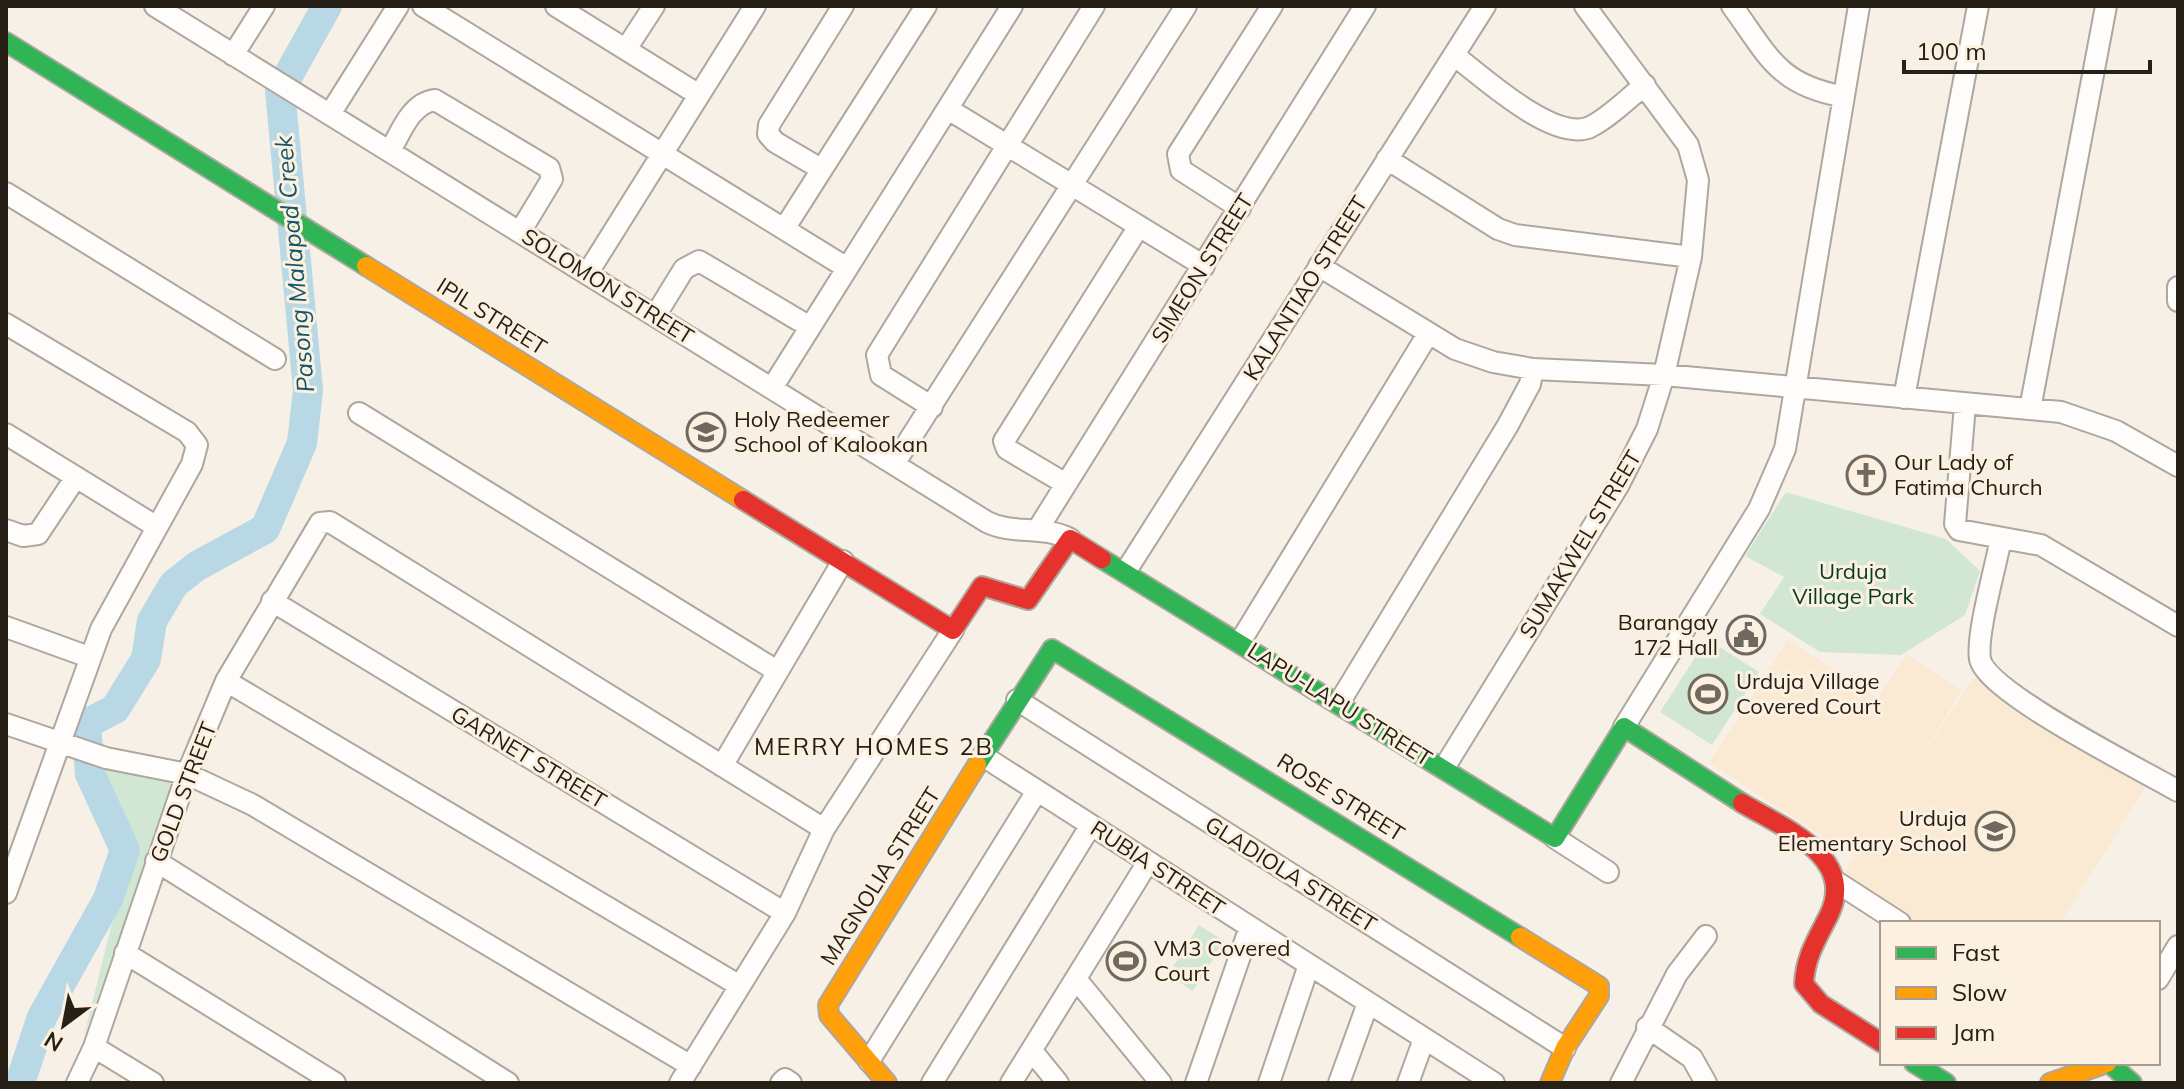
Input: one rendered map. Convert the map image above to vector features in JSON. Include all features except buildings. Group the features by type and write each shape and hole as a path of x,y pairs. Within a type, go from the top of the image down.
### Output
{"street":[{"name":"SOLOMON STREET","path":"155,6 180,13 233,55 995,526 1038,529 1070,539"},
{"path":"233,55 264,6"},
{"path":"330,114 398,6"},
{"path":"423,6 847,268"},
{"path":"626,49 654,6"},
{"path":"587,274 755,6"},
{"path":"821,169 775,142 768,134 769,125 843,6"},
{"path":"784,229 926,6"},
{"path":"772,388 1012,6"},
{"path":"932,407 881,375 875,362 877,355 1094,6"},
{"path":"894,464 1186,6"},
{"path":"1240,208 1181,170 1178,154 1272,6"},
{"name":"SIMEON STREET","path":"1038,529 1365,6"},
{"name":"KALANTIAO STREET","path":"1126,571 1485,6"},
{"name":"SUMAKWEL STREET","path":"1444,768 1618,486 1647,429 1664,375 1691,257 1698,198 1695,162 1680,131 1585,6"},
{"path":"1555,838 1770,490 1789,431 1793,387 1859,6"},
{"path":"1904,398 1978,6"},
{"path":"2030,409 2106,6"},
{"path":"564,8 699,95"},
{"path":"1739,10 1790,78 1814,91 1841,96"},
{"name":"IPIL STREET","path":"7,45 953,630"},
{"path":"1455,56 1525,108 1563,128 1592,126 1645,85"},
{"path":"390,151 415,108 424,101 435,100 549,168 552,179 520,232"},
{"path":"948,109 1204,266"},
{"path":"1387,159 1498,229 1515,235 1691,257"},
{"path":"6,193 275,359"},
{"path":"1066,484 1007,449 1004,441 1139,226"},
{"path":"655,316 688,264 699,261 810,327"},
{"path":"1319,266 1428,334 1473,357 1533,369 1664,375 2030,409 2085,418 2133,439 2178,466"},
{"path":"2178,287 2178,301"},
{"path":"6,324 187,432 197,445 192,464 89,657 66,746 10,865 6,893"},
{"path":"1240,642 1428,334"},
{"path":"1339,703 1508,425 1530,384 1533,369"},
{"path":"1965,405 1955,524 1964,533 2041,545 2178,626"},
{"path":"359,413 777,671"},
{"path":"6,434 157,527"},
{"path":"6,530 23,536 38,534 76,477"},
{"name":"GOLD STREET","path":"77,1083 94,1047 187,774 226,681 320,523 326,521 722,766"},
{"path":"2001,538 1979,651 1987,674 2041,713 2178,791"},
{"path":"6,724 106,758 187,774 253,805 685,1074 785,913 824,829 982,586 992,587 1017,600 1033,596 1070,539"},
{"name":"LAPU-LAPU STREET","path":"1070,539 1608,872"},
{"path":"824,829 722,766 843,561"},
{"name":"GARNET STREET","path":"272,601 785,913"},
{"path":"6,627 89,657"},
{"name":"MAGNOLIA STREET","path":"869,1061 827,1010 1017,700 1047,652 1052,649"},
{"name":"ROSE STREET","path":"1052,649 1599,986 1601,991 1565,1048"},
{"path":"226,681 740,986"},
{"name":"GLADIOLA STREET","path":"1017,700 1565,1048"},
{"path":"1624,727 1808,842 1828,861 1838,883 1897,921"},
{"name":"RUBIA STREET","path":"983,756 1483,1080"},
{"path":"887,1083 869,1061 1037,791"},
{"path":"932,1083 1091,825"},
{"path":"156,861 508,1083"},
{"path":"1011,1083 1148,862"},
{"path":"1838,883 1834,907 1806,957 1804,984 1821,1004 1880,1042"},
{"path":"1196,1083 1250,927"},
{"path":"1621,1083 1647,1027 1677,974 1706,936"},
{"path":"2160,976 2178,946"},
{"path":"125,953 335,1083"},
{"path":"1269,1083 1309,965"},
{"path":"1076,979 1161,1083"},
{"path":"1339,1083 1368,1003"},
{"path":"1647,1027 1692,1058 1706,1083"},
{"path":"1408,1083 1424,1039"},
{"path":"94,1047 153,1083"},
{"path":"1550,1083 1565,1048"},
{"path":"1032,1051 1058,1083"},
{"path":"1917,1065 1946,1083"},
{"path":"2050,1083 2102,1065"},
{"path":"2110,1065 2132,1083"},
{"path":"781,1083 785,1079 791,1083"}],"shaded area":[{"name":"Urduja Elementary School","path":"1788,640 1878,698 1906,654 1962,690 1906,780 1974,677 2147,785 2061,921 1911,921 1842,877 1855,857 1709,763"}],"green space":[{"name":"Urduja Village Park","path":"1786,492 1946,539 1980,571 1965,615 1901,655 1820,652 1760,614 1784,577 1745,556"},
{"name":"Urduja Village Covered Court","path":"1707,639 1759,672 1712,745 1660,712"},
{"path":"98,759 175,780 84,1036 131,846 97,775"},
{"path":"1199,925 1224,941 1193,991 1168,975"}],"waterway":[{"name":"Pasong Malapad Creek","path":"20,1083 42,1017 108,899 125,850 90,774 86,724 115,709 146,659 152,621 174,584 197,566 265,529 302,443 308,390 280,90 327,6"}],"traffic: fast":[{"path":"6,42 366,266"},
{"path":"1102,559 1555,838 1624,727 1742,803"},
{"path":"977,765 1052,649 1520,937"},
{"path":"1917,1065 1946,1083"},
{"path":"2111,1065 2132,1083"}],"traffic: slow":[{"path":"366,266 743,500"},
{"path":"887,1083 829,1015 828,1005 977,765"},
{"path":"1520,937 1599,986 1599,996 1565,1048 1550,1083"},
{"path":"2050,1083 2101,1065"}],"traffic: jam":[{"path":"743,500 953,630 982,586 1028,600 1070,539 1102,559"},
{"path":"1742,803 1795,834 1825,860 1833,876 1835,894 1829,915 1809,957 1804,984 1821,1004 1880,1042"}],"place":[{"name":"Holy Redeemer School of Kalookan","path":"706,432"},
{"name":"Our Lady of Fatima Church","path":"1866,475"},
{"name":"Barangay 172 Hall","path":"1746,635"},
{"name":"Urduja Village Covered Court","path":"1708,694"},
{"name":"Urduja Elementary School","path":"1995,831"},
{"name":"VM3 Covered Court","path":"1126,961"}],"district":[{"name":"MERRY HOMES 2B","path":"874,747"}]}
